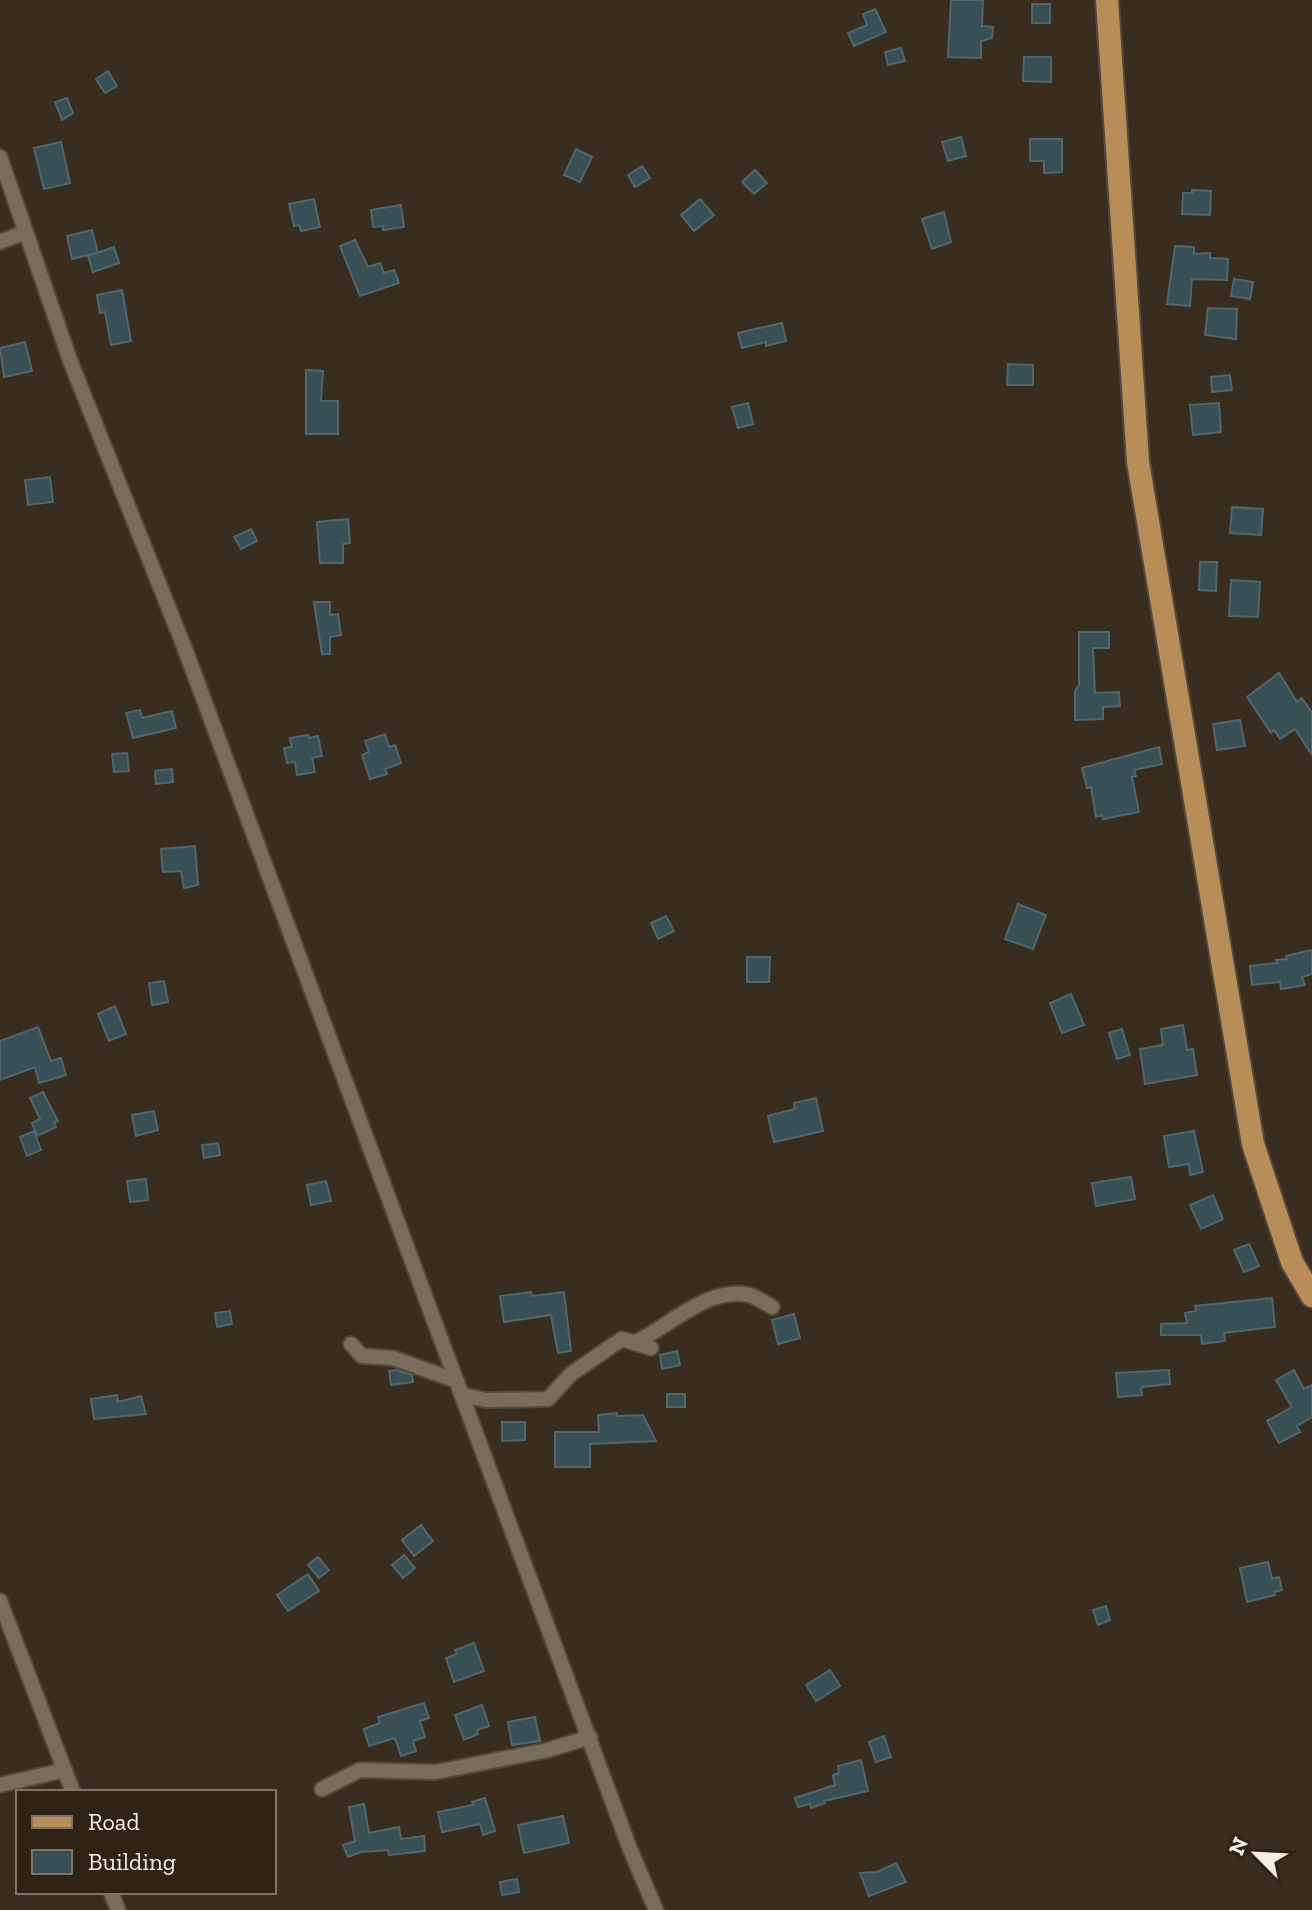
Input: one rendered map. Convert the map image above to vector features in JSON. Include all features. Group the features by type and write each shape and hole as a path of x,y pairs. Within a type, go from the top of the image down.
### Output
{"main road":[{"path":"1107,0 1138,462 1253,1144 1292,1262 1312,1296"}],"street":[{"path":"0,157 71,363 185,649 630,1849 656,1910"},
{"path":"0,242 26,232"},
{"path":"634,1343 653,1334 685,1311 724,1296 749,1295 772,1307"},
{"path":"351,1344 362,1356 393,1358 486,1400 548,1399 571,1374 622,1339 651,1348"},
{"path":"0,1601 72,1790"},
{"path":"322,1789 360,1770 436,1772 548,1750 590,1737"},
{"path":"0,1785 65,1770"}],"building":[{"path":"951,0 983,0 982,26 993,27 992,38 981,41 981,58 948,57"},
{"path":"1032,4 1050,4 1050,23 1032,23"},
{"path":"875,9 886,32 854,46 848,33 867,25 863,14"},
{"path":"901,48 905,61 888,65 885,52"},
{"path":"1024,57 1051,57 1051,82 1023,81"},
{"path":"108,71 117,86 105,93 96,79"},
{"path":"67,98 73,113 62,120 55,102"},
{"path":"961,137 966,156 948,161 942,142"},
{"path":"1030,139 1062,139 1062,172 1044,173 1044,161 1030,161"},
{"path":"61,142 70,183 44,189 34,148"},
{"path":"576,149 592,157 580,182 564,175"},
{"path":"642,166 650,178 635,187 628,175"},
{"path":"755,170 767,183 754,194 742,182"},
{"path":"1192,190 1211,191 1210,215 1182,214 1183,193 1192,193"},
{"path":"314,199 320,227 301,231 299,225 294,226 289,204"},
{"path":"700,199 714,215 694,231 681,215"},
{"path":"401,205 404,227 383,230 383,226 373,227 371,210"},
{"path":"944,212 951,242 932,249 922,219"},
{"path":"92,230 98,253 72,259 67,236"},
{"path":"355,240 368,267 380,263 384,273 394,270 399,283 360,296 340,246"},
{"path":"1175,246 1194,247 1194,254 1210,253 1210,258 1228,259 1227,280 1192,279 1190,306 1167,304"},
{"path":"114,247 119,263 93,272 88,256"},
{"path":"1234,279 1253,282 1250,299 1231,296"},
{"path":"122,290 131,341 111,345 105,312 100,313 97,295"},
{"path":"1208,308 1237,309 1236,339 1205,335"},
{"path":"782,323 786,341 742,348 738,333"},
{"path":"25,342 32,371 4,377 0,348"},
{"path":"1008,364 1033,365 1033,385 1007,385"},
{"path":"306,370 323,371 321,401 338,401 338,434 306,434"},
{"path":"1230,375 1232,390 1212,392 1211,377"},
{"path":"748,403 753,424 738,428 732,407"},
{"path":"1219,403 1221,432 1193,435 1190,405"},
{"path":"50,477 53,502 28,505 25,480"},
{"path":"1232,507 1263,509 1261,535 1230,533"},
{"path":"348,519 350,543 343,544 343,563 320,563 317,522"},
{"path":"251,529 257,541 241,549 234,537"},
{"path":"1200,562 1217,562 1216,591 1199,590"},
{"path":"1231,580 1260,582 1258,617 1229,616"},
{"path":"314,602 330,602 330,615 338,614 341,635 330,637 330,654 322,654"},
{"path":"1079,632 1109,632 1109,648 1093,648 1095,693 1119,692 1120,706 1103,707 1103,719 1075,720 1075,691 1079,685"},
{"path":"1279,673 1297,702 1302,698 1312,713 1312,755 1295,729 1280,739 1274,730 1271,733 1247,697"},
{"path":"140,710 142,718 172,711 176,728 133,738 126,713"},
{"path":"1240,720 1245,746 1217,750 1213,724"},
{"path":"385,734 389,747 395,745 401,763 385,769 387,774 370,779 362,755 369,752 365,741"},
{"path":"308,735 309,738 318,736 322,756 312,758 315,772 297,775 295,762 287,763 284,748 292,747 290,738"},
{"path":"1159,747 1162,764 1134,770 1136,776 1132,777 1139,812 1103,819 1102,815 1096,817 1091,787 1087,788 1082,768"},
{"path":"127,753 129,771 114,772 112,754"},
{"path":"172,769 173,782 156,784 155,771"},
{"path":"195,846 198,885 184,888 181,871 163,872 161,849"},
{"path":"1018,904 1046,915 1033,949 1005,939"},
{"path":"666,916 674,931 658,939 651,923"},
{"path":"1312,950 1312,974 1302,977 1305,985 1281,989 1280,982 1252,985 1250,966 1277,963 1276,960 1287,959 1286,956"},
{"path":"747,957 770,957 769,982 747,982"},
{"path":"164,981 168,1002 152,1005 149,983"},
{"path":"1071,994 1084,1025 1062,1033 1050,1003"},
{"path":"115,1006 126,1034 109,1041 98,1014"},
{"path":"1183,1025 1187,1050 1193,1049 1197,1075 1145,1084 1140,1049 1163,1045 1161,1029"},
{"path":"38,1027 51,1061 61,1058 66,1075 39,1083 35,1067 0,1080 0,1041"},
{"path":"1122,1029 1130,1055 1117,1059 1109,1033"},
{"path":"43,1092 58,1121 54,1122 56,1127 37,1136 32,1123 40,1119 30,1098"},
{"path":"816,1098 823,1131 774,1142 768,1116 795,1109 794,1103"},
{"path":"154,1111 158,1130 136,1136 132,1115"},
{"path":"34,1131 41,1150 27,1156 20,1137"},
{"path":"1194,1131 1203,1172 1190,1175 1189,1164 1169,1167 1164,1136"},
{"path":"218,1143 220,1155 204,1158 202,1145"},
{"path":"1131,1177 1135,1199 1096,1206 1092,1183"},
{"path":"146,1179 148,1200 130,1202 127,1181"},
{"path":"326,1181 331,1201 311,1205 307,1185"},
{"path":"1213,1195 1223,1219 1201,1229 1190,1205"},
{"path":"1249,1244 1259,1266 1244,1272 1234,1250"},
{"path":"531,1292 532,1296 564,1292 571,1351 558,1353 551,1315 504,1322 500,1296"},
{"path":"1272,1298 1275,1327 1224,1333 1225,1341 1202,1344 1201,1335 1161,1335 1161,1324 1187,1323 1185,1313 1196,1311 1195,1306"},
{"path":"230,1311 232,1324 217,1327 215,1313"},
{"path":"794,1314 800,1338 778,1344 772,1320"},
{"path":"677,1351 680,1365 662,1369 660,1355"},
{"path":"1169,1370 1170,1384 1141,1387 1142,1395 1118,1397 1116,1373"},
{"path":"1294,1370 1304,1389 1312,1385 1312,1417 1297,1426 1300,1432 1279,1443 1267,1421 1292,1407 1276,1380"},
{"path":"389,1371 412,1375 413,1382 391,1385"},
{"path":"667,1394 685,1394 685,1407 667,1407"},
{"path":"117,1395 118,1402 141,1396 146,1414 94,1419 91,1399"},
{"path":"617,1413 617,1416 643,1415 656,1441 590,1444 590,1467 555,1467 555,1432 599,1432 598,1415"},
{"path":"502,1422 525,1422 525,1440 502,1441"},
{"path":"421,1525 433,1541 414,1556 402,1540"},
{"path":"404,1555 415,1568 403,1578 392,1565"},
{"path":"318,1557 329,1570 319,1578 308,1565"},
{"path":"1268,1562 1272,1579 1279,1577 1282,1590 1274,1592 1275,1595 1247,1602 1240,1568"},
{"path":"308,1574 319,1591 288,1611 277,1595"},
{"path":"1106,1606 1110,1620 1098,1625 1093,1610"},
{"path":"474,1643 484,1671 454,1682 446,1658 457,1654 455,1650"},
{"path":"830,1670 840,1686 816,1701 806,1685"},
{"path":"424,1703 429,1718 420,1721 425,1737 413,1741 416,1751 401,1756 395,1738 369,1746 364,1729 380,1723 378,1717"},
{"path":"482,1705 489,1726 464,1740 455,1715"},
{"path":"535,1717 540,1741 512,1745 508,1722"},
{"path":"884,1736 891,1757 876,1762 869,1742"},
{"path":"861,1760 868,1791 824,1801 811,1808 810,1804 798,1807 795,1798 835,1785 833,1775 839,1773 838,1766"},
{"path":"485,1798 495,1831 483,1835 480,1824 442,1832 438,1812 473,1805 472,1802"},
{"path":"364,1804 369,1833 399,1827 401,1839 424,1836 425,1851 389,1855 388,1850 361,1852 348,1857 343,1845 355,1841 349,1807"},
{"path":"563,1816 569,1843 524,1853 518,1825"},
{"path":"896,1863 906,1882 869,1896 860,1873 877,1872"},
{"path":"517,1879 519,1892 502,1895 500,1882"}]}
